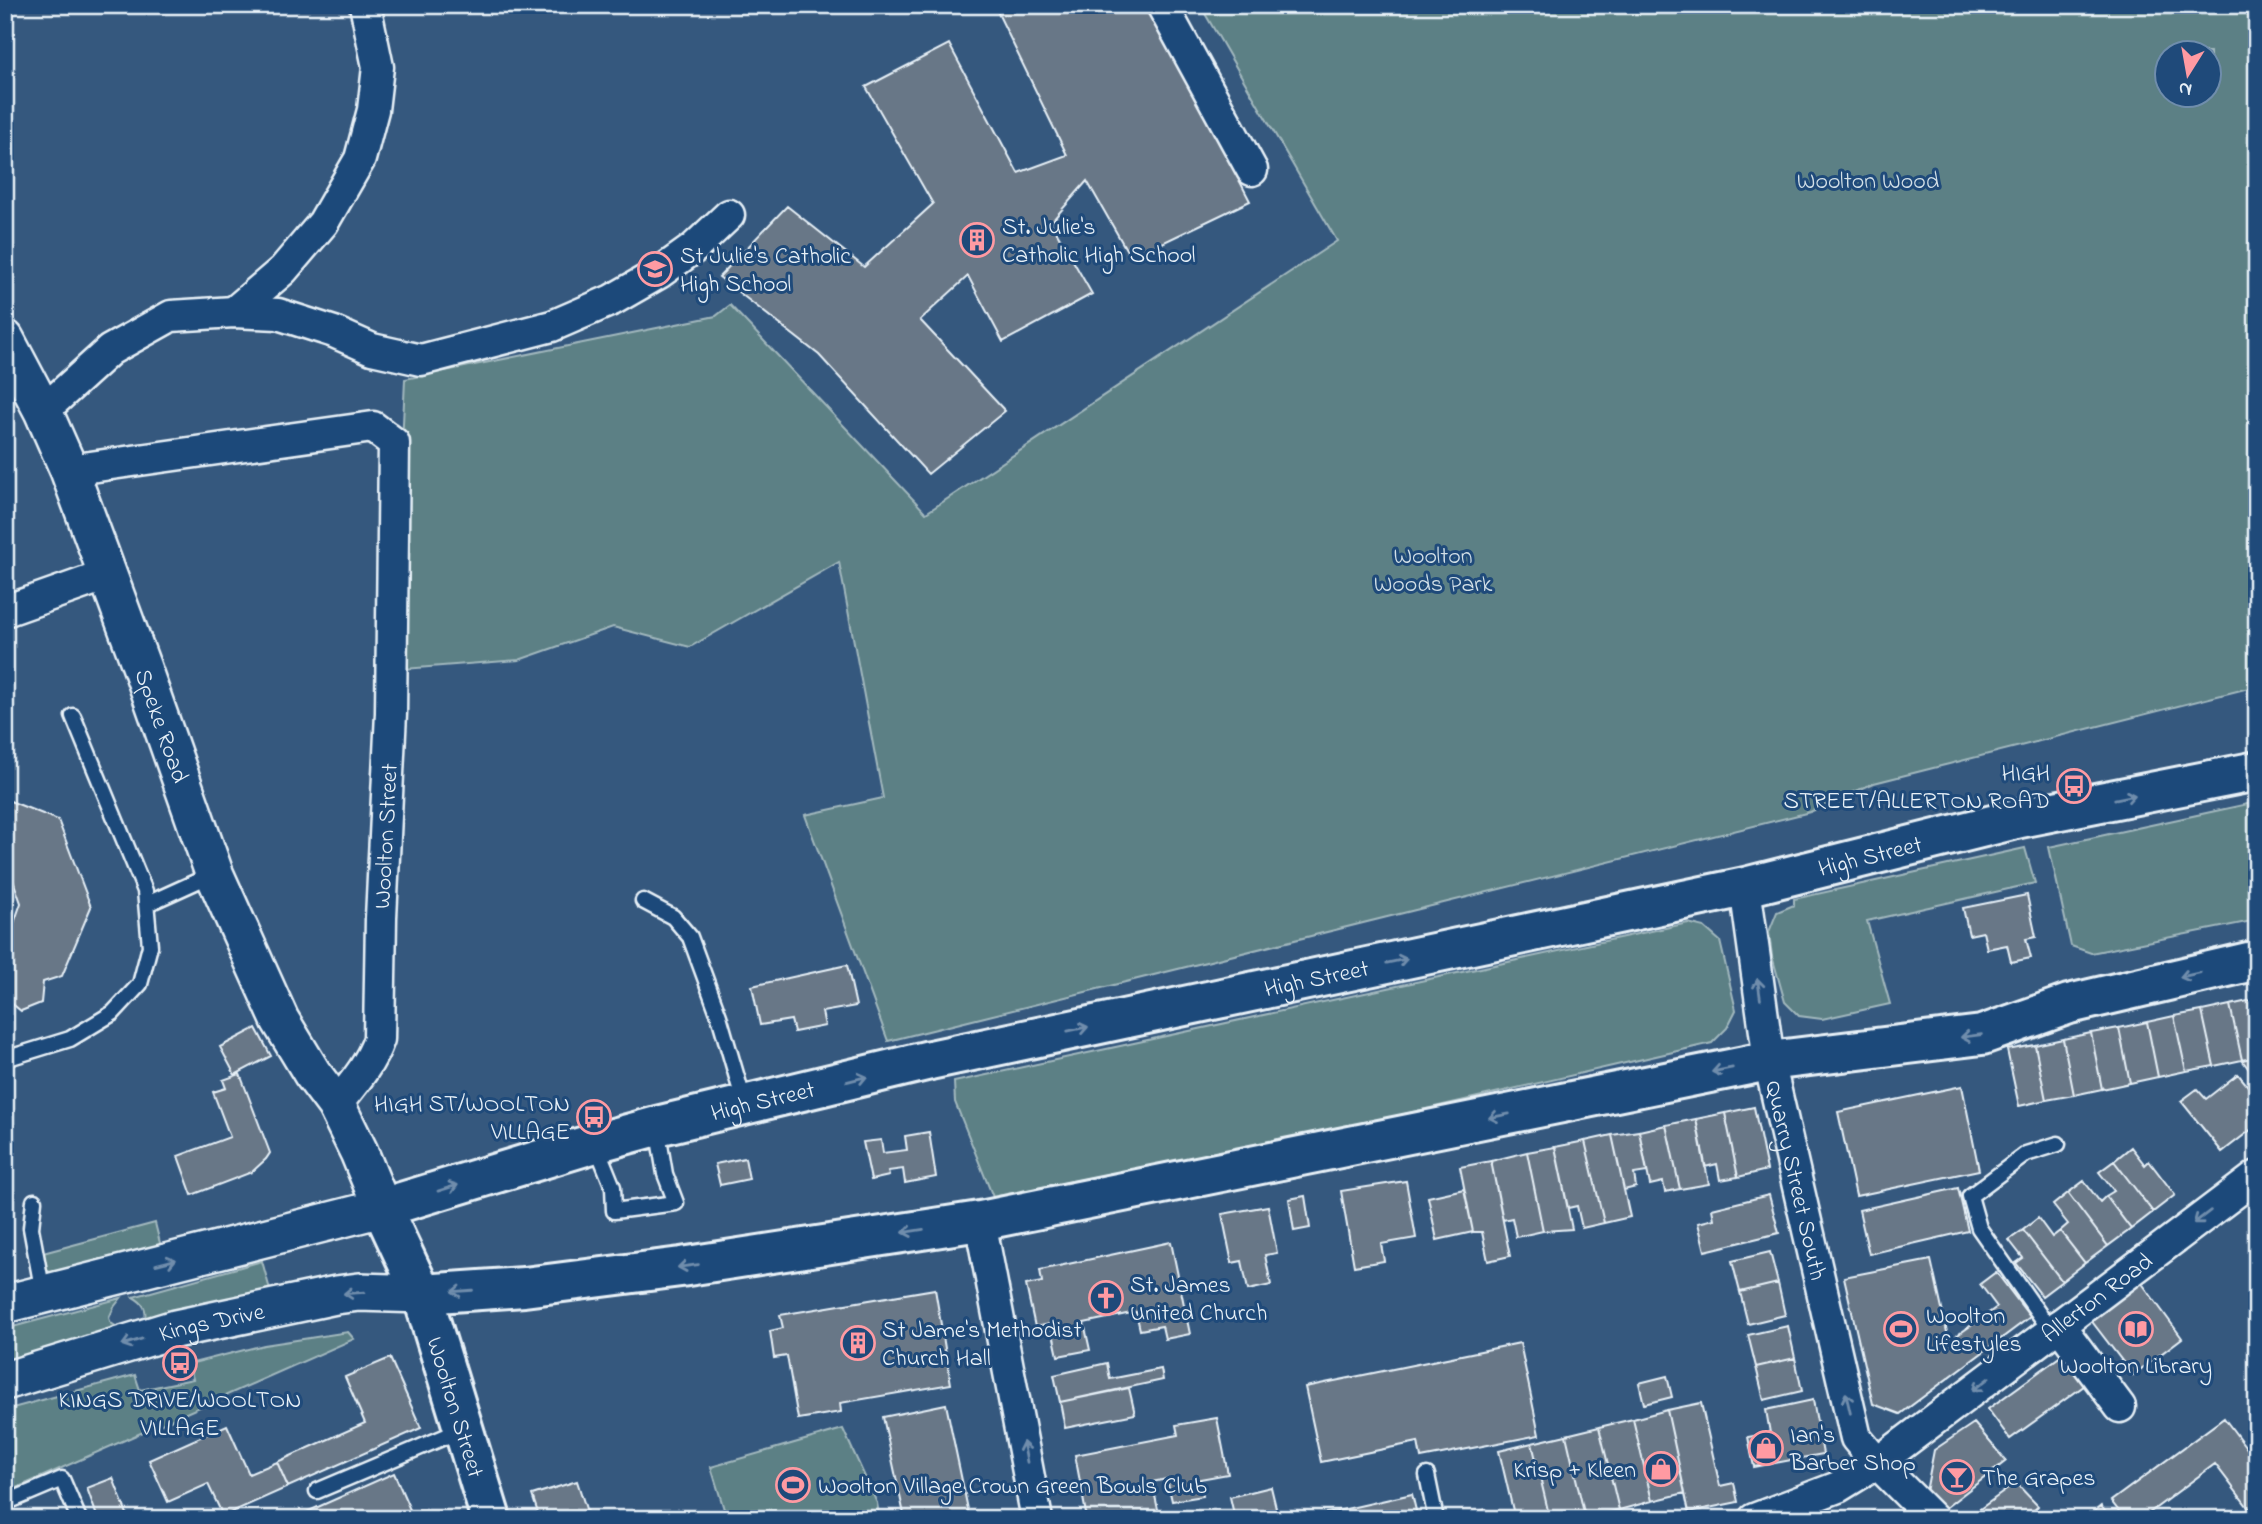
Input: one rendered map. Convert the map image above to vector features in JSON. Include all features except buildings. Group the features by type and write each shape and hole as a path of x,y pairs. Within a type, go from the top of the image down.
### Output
{"main road":[{"name":"High Street","path":"382,1208 657,1126 930,1060 1745,887 2020,818 2257,771"},
{"path":"422,1294 524,1287 681,1267 980,1221 1769,1061 1982,1035 2069,1004 2257,960"},
{"name":"Woolton Street","path":"382,1208 422,1294 491,1519"}],"street":[{"path":"234,312 283,270 323,223 360,159 373,110 378,67 365,5"},
{"path":"1162,5 1252,170"},
{"path":"43,411 110,350 172,316 234,312 278,314 334,332 372,349 421,360 552,326 612,300 659,273 694,248 729,215"},
{"name":"Speke Road","path":"5,339 43,411 69,470 214,873 280,1020 312,1073 336,1105"},
{"name":"Woolton Street","path":"69,470 373,427 394,443 391,713 381,918 379,1038 363,1072 336,1105 382,1208"},
{"path":"5,611 107,575"},
{"name":"Quarry Street South","path":"1745,887 1769,1061 1856,1438 1933,1519"},
{"name":"Allerton Road","path":"1754,1519 1838,1487 1877,1463 2257,1176"},
{"path":"5,1304 382,1208"},
{"path":"980,1221 1038,1519"},
{"name":"Kings Drive","path":"5,1381 175,1329 323,1298 359,1292 422,1294"},
{"path":"2055,1328 2120,1408"}],"lane":[{"path":"5,1059 70,1039 113,1013 140,984 150,946 145,891 73,716"},
{"path":"147,904 214,873"},
{"path":"642,901 673,917 691,937 719,1016 746,1106"},
{"path":"595,1143 613,1187 614,1211 676,1203 664,1174 657,1126"},
{"path":"2055,1328 1979,1228 1970,1196 2026,1154 2058,1144"},
{"path":"34,1201 31,1228 44,1294"},
{"path":"317,1491 462,1429"},
{"path":"1427,1475 1436,1519"},
{"path":"5,1503 62,1479 79,1519"}],"green space":[{"path":"1200,5 2257,5 2257,686 1874,783 1810,812 888,1041 805,815 883,798 839,562 690,647 613,627 519,660 392,670 405,379 716,316 730,305 926,513 1337,241"},
{"path":"2257,802 2257,920 2091,953 2071,946 2049,847"},
{"path":"2025,848 2035,883 1867,921 1890,1004 1822,1019 1799,1016 1785,1002 1772,956 1769,932 1777,912 1794,905 1794,899"},
{"path":"1688,923 1704,927 1720,941 1736,1010 1727,1028 1712,1043 1374,1121 993,1197 955,1102 954,1082"},
{"path":"155,1223 162,1251 56,1276 47,1270 43,1253"},
{"path":"262,1261 272,1297 144,1323 144,1307 133,1297"},
{"path":"121,1298 109,1318 111,1323 120,1329 5,1363 5,1329"},
{"path":"348,1332 354,1339 5,1493 5,1410 135,1375 140,1390 193,1379 189,1364 264,1345"},
{"name":"Woolton Village Crown Green Bowls Club","path":"843,1429 877,1503 880,1519 727,1519 711,1467"}],"place":[{"name":"St. Julie's Catholic High School","path":"977,240"},
{"name":"St Julie's Catholic High School","path":"655,269"},
{"name":"HIGH STREET/ALLERTON ROAD","path":"2074,786"},
{"name":"HIGH ST/WOOLTON VILLAGE","path":"594,1117"},
{"name":"St. James United Church","path":"1106,1298"},
{"name":"Woolton Lifestyles","path":"1901,1329"},
{"name":"Woolton Library","path":"2136,1329"},
{"name":"St Jame's Methodist Church Hall","path":"858,1343"},
{"name":"KINGS DRIVE/WOOLTON VILLAGE","path":"180,1363"},
{"name":"Ian's Barber Shop","path":"1766,1448"},
{"name":"Krisp + Kleen","path":"1661,1469"},
{"name":"The Grapes","path":"1957,1477"},
{"name":"Woolton Village Crown Green Bowls Club","path":"793,1485"}],"park label":[{"name":"Woolton Wood","path":"1868,180"},
{"name":"Woolton Woods Park","path":"1433,569"}]}
